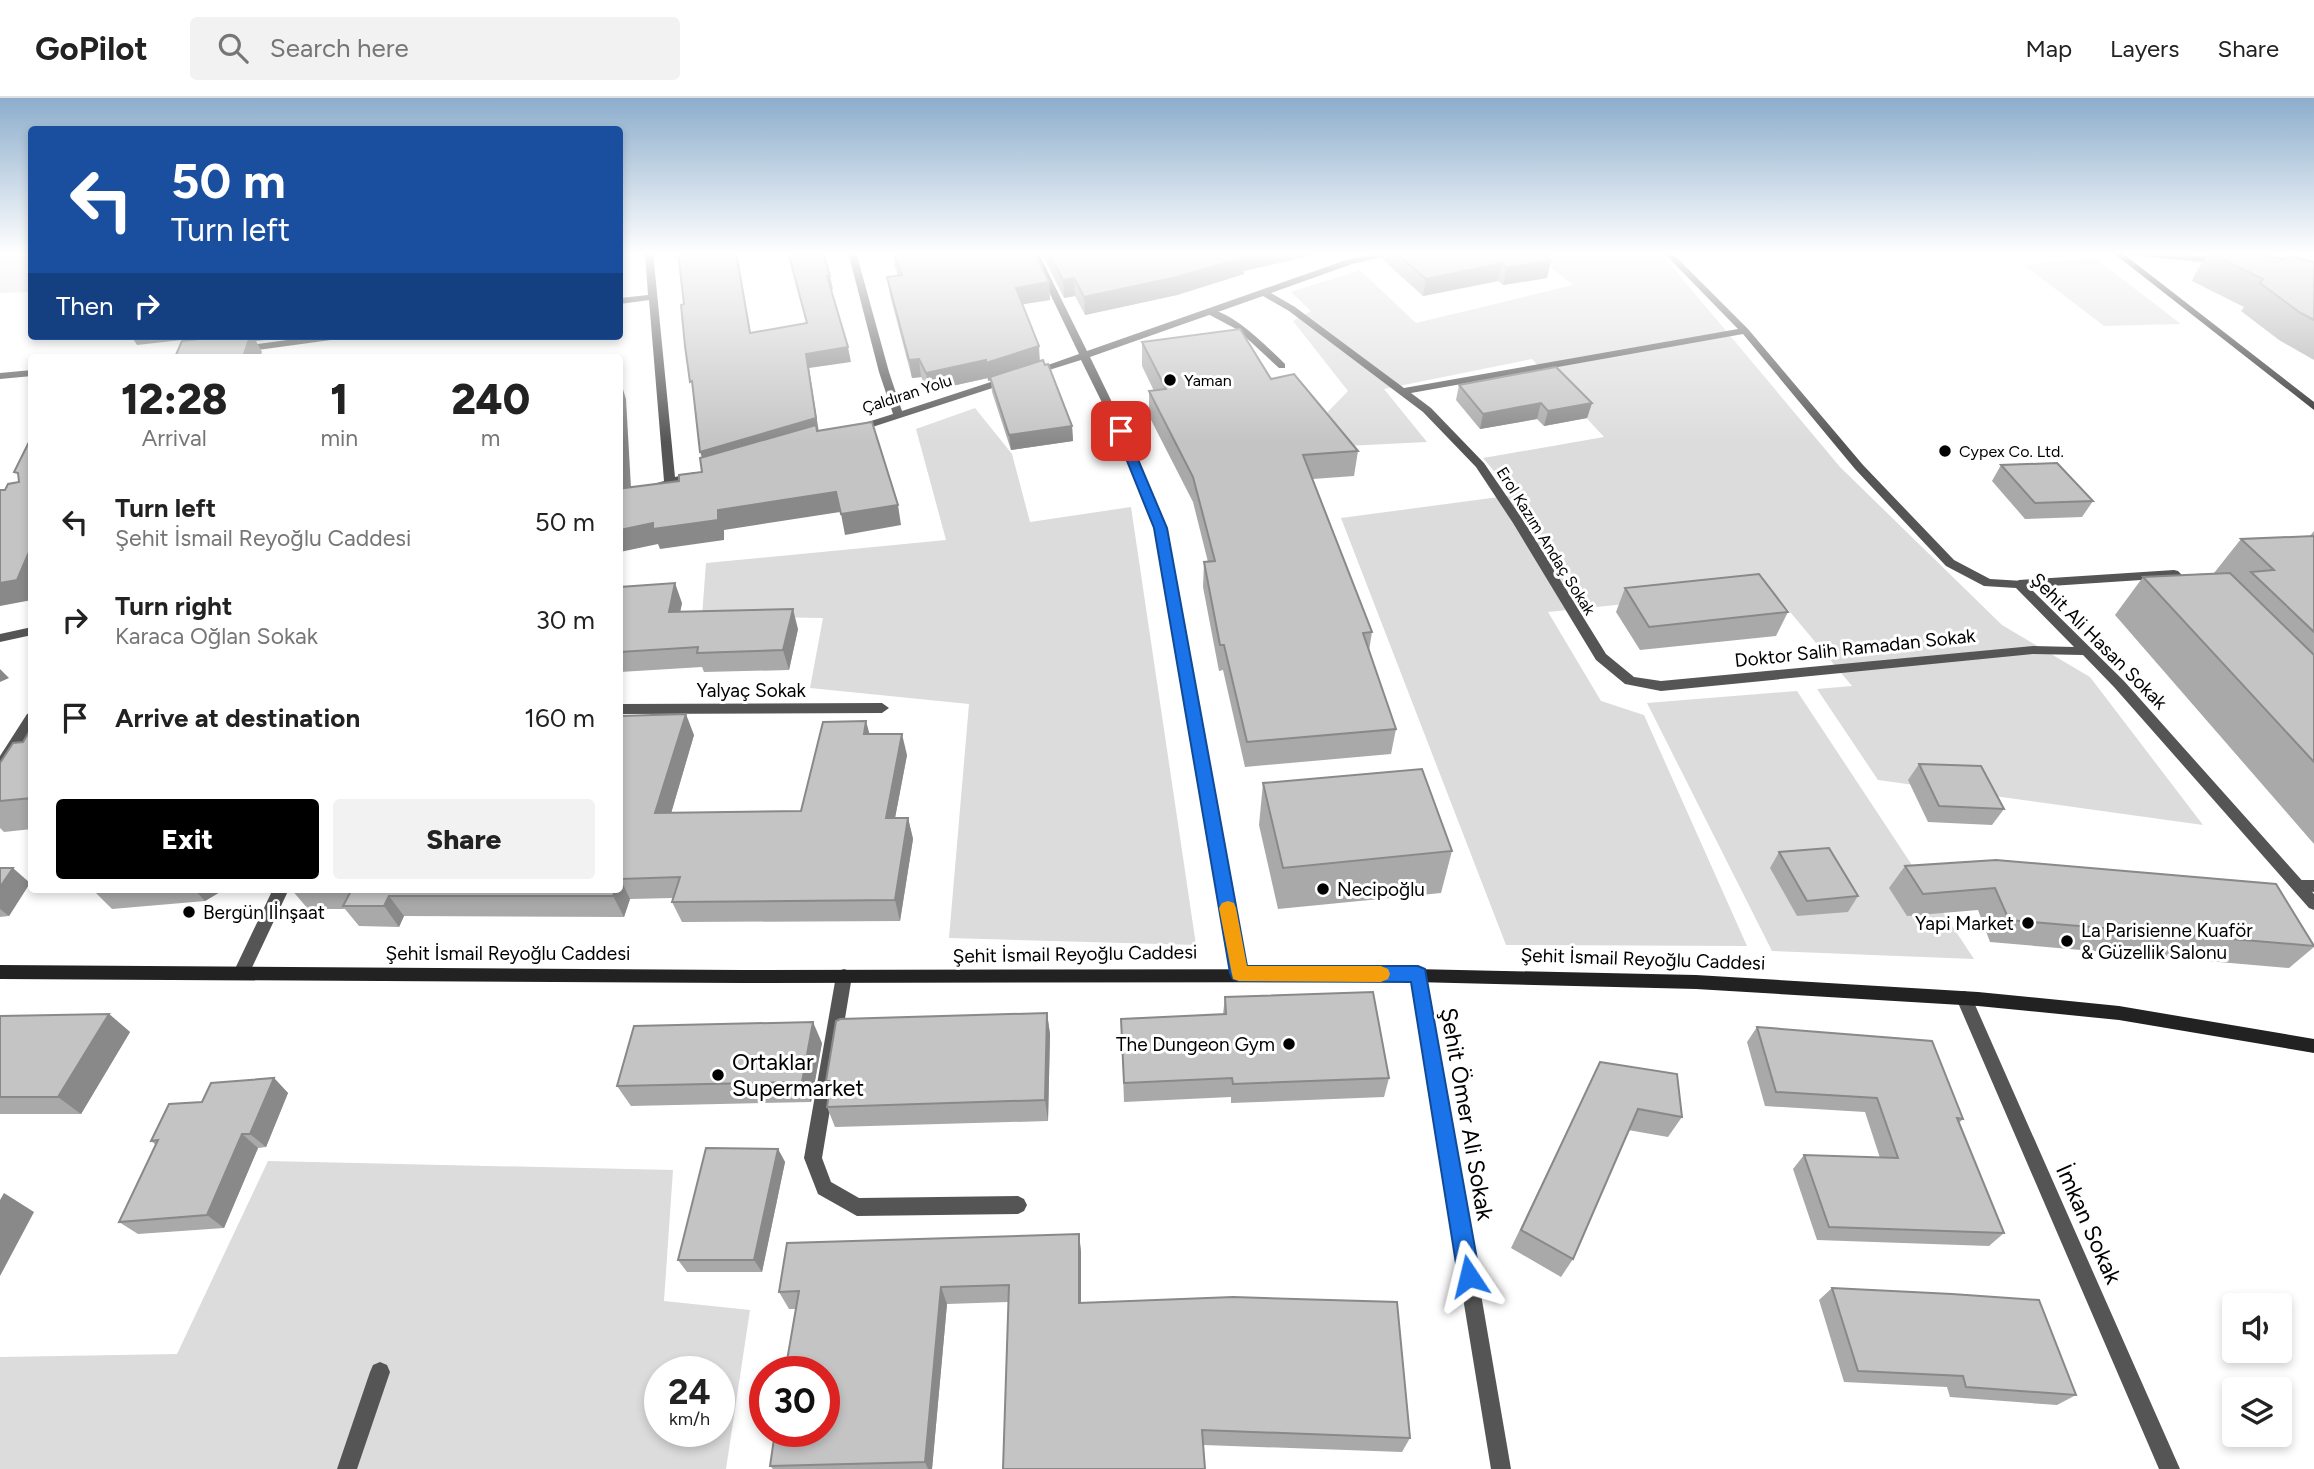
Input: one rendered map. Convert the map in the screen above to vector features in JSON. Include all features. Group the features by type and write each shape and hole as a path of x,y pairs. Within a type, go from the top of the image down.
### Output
{"street":[{"path":"655,316 670,482"},
{"path":"869,316 899,416"},
{"path":"1065,316 1121,431 1160,528 1239,973"},
{"name":"Çaldıran Yolu","path":"847,432 1199,316"},
{"path":"1218,316 1241,328 1282,366"},
{"name":"Erol Kazım Andaç Sokak","path":"1302,316 1427,410 1480,465 1601,657 1630,681"},
{"name":"Şehit Ali Hasan Sokak","path":"1730,316 1859,467 1950,563 1988,583 2018,584 2119,684 2307,886 2314,904"},
{"path":"2198,316 2314,407"},
{"path":"1404,391 1745,331"},
{"path":"229,351 303,345 322,340"},
{"path":"0,376 28,373"},
{"path":"623,496 707,472"},
{"path":"2018,584 2174,574 2202,603"},
{"path":"0,638 28,632"},
{"name":"Doktor Salih Ramadan Sokak","path":"1630,681 1661,687 2033,650 2084,651"},
{"name":"Yalyaç Sokak","path":"623,709 882,708"},
{"path":"0,767 28,723"},
{"path":"241,973 279,893"},
{"name":"Şehit İsmail Reyoğlu Caddesi","path":"0,972 844,976 1239,973 1578,976 1778,985 2125,1013 2314,1046"},
{"name":"Şehit Ömer Ali Sokak","path":"1418,974 1501,1469"},
{"path":"844,976 813,1158 824,1188 857,1207 1018,1205"},
{"name":"İmkan Sokak","path":"1964,998 2170,1469"},
{"path":"347,1469 380,1373"}],"shaded area":[{"path":"1302,316 1409,316 1416,323 1445,316 1714,316 1840,467 2002,625 2090,677 2203,825 1878,780 1817,689 1852,686 1771,589 1548,612 1601,701 1644,715 1747,946 1506,945 1341,518 1514,495 1483,458 1604,437 1532,359 1384,389 1427,442 1285,449 1319,421 1348,391 1293,321"},
{"path":"2091,316 2171,316 2181,324 2104,326"},
{"path":"975,408 1012,454 1030,522 1131,507 1196,945 949,938 969,704 810,688 823,618 702,616 706,563 946,540 916,429"},
{"path":"1797,691 1974,959 1772,951 1647,703"},
{"path":"268,1161 673,1170 664,1301 750,1310 735,1409 735,1356 644,1356 644,1447 729,1447 726,1469 0,1469 0,1357 177,1354"}],"building":[{"path":"682,316 747,316 750,333 807,323 805,316 839,316 848,347 806,354 816,418 700,452"},
{"path":"897,316 1027,316 1039,346 986,363 986,360 926,373 919,359 909,360"},
{"path":"1240,329 1271,379 1294,374 1358,451 1303,455 1372,632 1363,633 1396,729 1247,742 1224,645 1220,645 1204,562 1215,561 1193,477 1149,391 1166,389 1142,342"},
{"path":"249,340 244,354 176,354 182,341"},
{"path":"1043,360 1045,365 1048,364 1072,426 1009,435 990,377"},
{"path":"1556,367 1592,403 1548,411 1541,403 1483,414 1459,385"},
{"path":"872,422 898,505 841,514 836,492 718,510 718,520 653,529 653,523 623,529 623,479 624,488 679,481 679,475 702,472 700,458 816,425 817,431"},
{"path":"28,444 28,554 17,580 0,583 0,490 5,490 8,484 19,482 18,473 14,472"},
{"path":"2057,463 2093,501 2035,503 2001,465"},
{"path":"2314,536 2314,632 2251,572 2274,570 2241,539"},
{"path":"2230,573 2314,655 2314,762 2143,577"},
{"path":"1759,574 1788,612 1649,627 1625,588"},
{"path":"675,583 669,612 793,609 783,650 697,653 698,647 623,652 623,587"},
{"path":"686,714 655,813 801,811 823,722 866,721 864,734 902,734 886,818 908,818 895,900 672,902 680,877 623,879 623,716"},
{"path":"28,734 28,798 0,801 0,763 13,743 23,742"},
{"path":"1919,764 1981,766 2004,809 1939,806"},
{"path":"1422,769 1452,851 1283,868 1263,783"},
{"path":"1829,848 1858,896 1807,901 1779,852"},
{"path":"1996,860 2276,884 2314,946 2009,920 1995,888 1923,894 1905,866"},
{"path":"0,868 13,868 0,887"},
{"path":"350,893 614,893 613,896 389,896 384,906 343,906"},
{"path":"1373,992 1389,1078 1233,1084 1232,1078 1124,1083 1121,1019 1226,1014 1225,997"},
{"path":"1047,1013 1045,1100 827,1107 831,1081 826,1081 836,1021 840,1019"},
{"path":"109,1014 58,1097 0,1097 0,1016"},
{"path":"813,1022 802,1082 617,1086 634,1026"},
{"path":"1757,1027 1932,1041 1963,1119 1957,1118 2004,1233 1829,1227 1804,1155 1898,1158 1877,1098 1776,1092"},
{"path":"1600,1062 1677,1074 1682,1117 1638,1109 1573,1259 1521,1230"},
{"path":"274,1078 250,1134 242,1134 207,1215 119,1222 158,1140 151,1141 169,1104 202,1102 211,1083"},
{"path":"706,1148 778,1149 754,1260 678,1260"},
{"path":"1079,1234 1079,1303 1233,1297 1397,1302 1410,1438 1202,1430 1205,1469 1003,1469 1009,1285 941,1287 925,1462 770,1466 773,1447 840,1447 840,1356 788,1356 799,1291 779,1292 787,1243"},
{"path":"1832,1288 2039,1300 2076,1395 1966,1387 1963,1376 1858,1371"}],"slow traffic":[{"path":"1228,908 1239,973 1381,974"}],"place":[{"name":"Yaman","path":"1170,380"},
{"name":"Cypex Co. Ltd.","path":"1945,451"},
{"name":"Necipoğlu","path":"1323,889"},
{"name":"Bergün Iİnşaat","path":"189,912"},
{"name":"Yapi Market","path":"2028,923"},
{"name":"La Parisienne Kuaför & Güzellik Salonu","path":"2067,941"},
{"name":"The Dungeon Gym","path":"1289,1044"},
{"name":"Ortaklar Supermarket","path":"718,1075"}],"route":[{"path":"1121,431 1160,528 1239,973 1418,974 1469,1276"}]}
